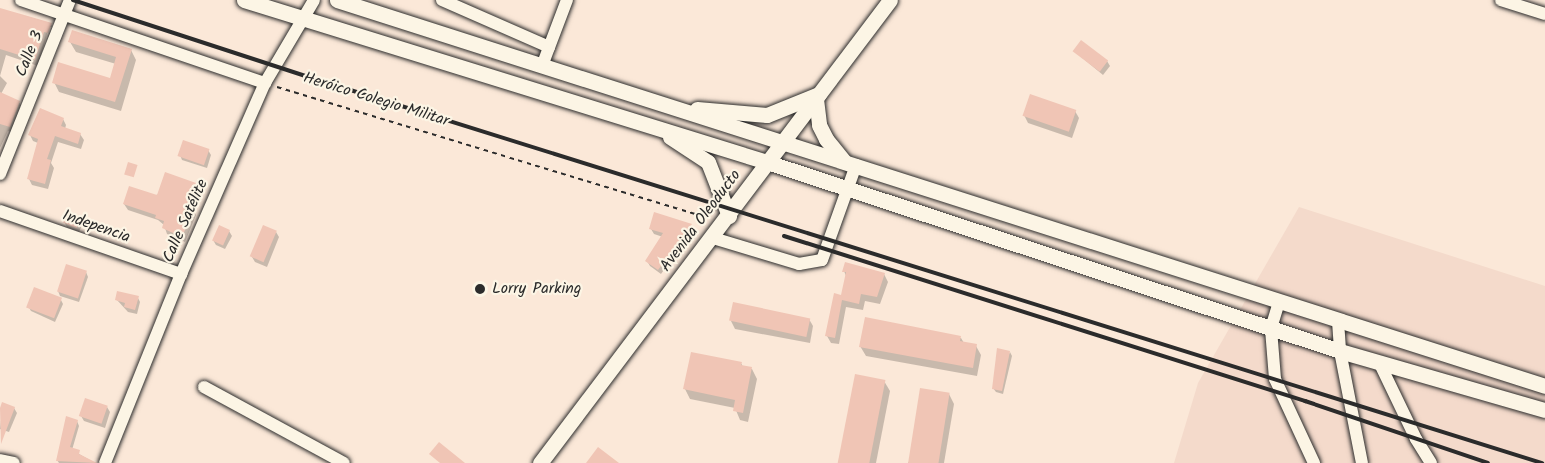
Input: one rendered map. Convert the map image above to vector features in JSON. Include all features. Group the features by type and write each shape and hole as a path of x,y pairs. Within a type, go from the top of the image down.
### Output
{"main road":[{"path":"244,0 767,162 1271,329 1545,410"},
{"path":"337,0 1545,386"},
{"name":"Avenida Oleoducto","path":"540,463 713,238 767,162 785,142 890,0"},
{"path":"589,107 597,84"},
{"path":"662,105 767,115 818,96 819,124 826,139 850,163"},
{"path":"655,127 708,162 727,219"}],"street":[{"path":"21,0 265,83"},
{"name":"Calle 3","path":"0,174 70,0"},
{"name":"Calle Satélite","path":"105,463 181,274 265,83 314,0"},
{"path":"442,0 549,47"},
{"path":"542,66 567,0"},
{"path":"1502,0 1545,14"},
{"path":"713,238 799,264 822,260 847,188 850,163"},
{"name":"Indepencia","path":"0,211 181,274"},
{"path":"1279,302 1271,329 1275,379 1314,463"},
{"path":"1338,321 1341,351 1362,463"},
{"path":"1379,362 1416,439 1431,463"},
{"path":"204,387 344,463"},
{"path":"0,460 14,463"}],"path":[{"name":"Heróico Colegio Militar","path":"265,83 727,219"}],"shaded area":[{"path":"1299,207 1545,286 1545,463 1174,463 1198,383"}],"building":[{"path":"0,8 52,23 48,33 44,32 35,60 0,49"},
{"path":"72,30 132,49 115,102 52,83 58,62 110,78 116,57 68,42"},
{"path":"1081,40 1108,60 1100,72 1073,51"},
{"path":"0,92 20,101 10,127 0,124"},
{"path":"1030,94 1076,110 1069,132 1023,116"},
{"path":"40,108 64,118 61,126 81,133 78,144 55,136 47,159 51,160 45,184 27,179 38,139 28,135"},
{"path":"183,140 209,149 204,165 177,156"},
{"path":"128,162 138,165 134,177 124,174"},
{"path":"165,172 196,183 188,205 194,208 182,237 162,228 164,221 155,218 156,215 123,204 129,186 157,195"},
{"path":"67,212 81,218 77,228 63,222"},
{"path":"654,212 692,224 658,270 645,261 663,233 649,229"},
{"path":"219,225 230,230 223,245 212,241"},
{"path":"263,225 277,231 264,262 250,256"},
{"path":"845,262 885,273 877,297 861,294 859,304 842,300 835,338 825,336 834,293 841,295 846,272 842,272"},
{"path":"66,264 87,271 78,298 57,292"},
{"path":"34,287 62,298 54,318 26,308"},
{"path":"117,291 139,296 135,310 124,307 125,303 115,300"},
{"path":"733,302 810,318 806,337 729,321"},
{"path":"865,317 961,336 960,341 977,344 973,368 859,347"},
{"path":"997,348 1010,351 1002,391 992,389"},
{"path":"691,352 742,362 741,365 752,367 743,413 733,411 735,400 683,389"},
{"path":"855,374 885,380 869,463 838,463"},
{"path":"920,388 950,393 938,463 908,463"},
{"path":"85,398 108,406 102,424 79,416"},
{"path":"2,402 15,407 1,444 0,408"},
{"path":"66,416 78,420 70,447 80,450 79,454 97,463 56,461"},
{"path":"439,442 465,463 440,463 429,454"},
{"path":"598,447 619,463 586,463"}],"railway":[{"path":"73,0 312,78 1542,463"},
{"path":"784,236 1305,401 1488,463"}],"place":[{"name":"Lorry Parking","path":"480,289"}]}
